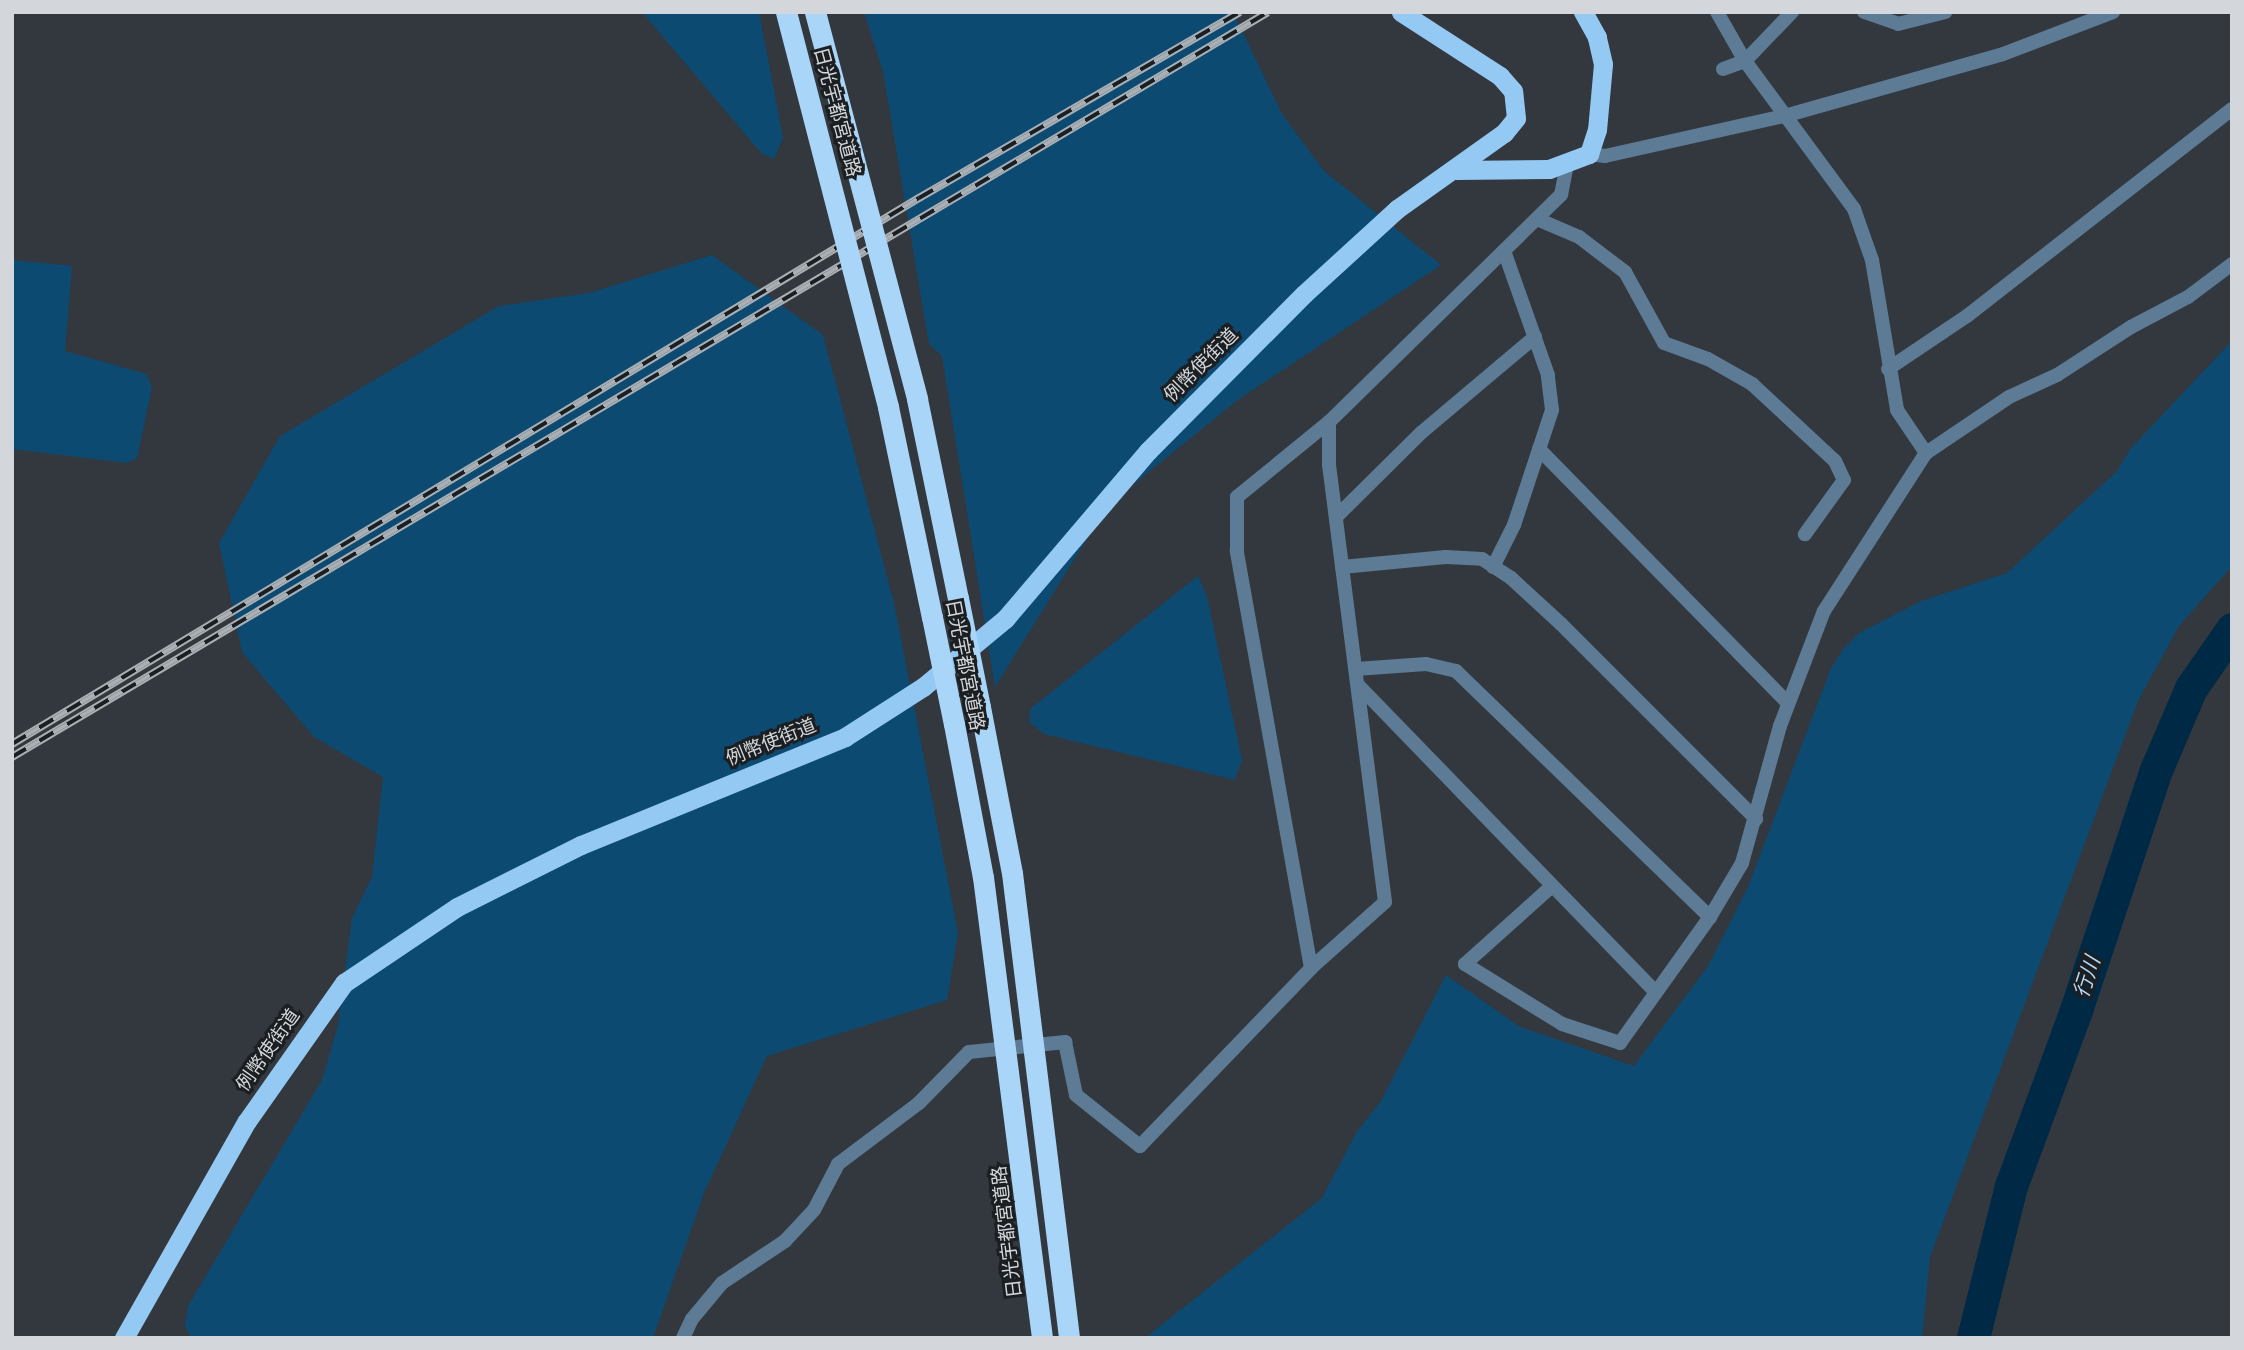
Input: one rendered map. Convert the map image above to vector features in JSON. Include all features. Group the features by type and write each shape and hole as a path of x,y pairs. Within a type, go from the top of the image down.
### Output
{"highway":[{"name":"日光宇都宮道路","path":"786,12 888,407 954,724 983,877 1042,1338"},
{"name":"日光宇都宮道路","path":"815,12 917,399 1012,873 1069,1336"},
{"name":"例幣使街道","path":"124,1338 247,1121 344,983 457,907 581,845 845,737 923,687 1005,619 1148,451 1304,294 1397,209 1456,170 1516,118 1513,91 1500,76 1401,12"},
{"path":"1456,170 1512,171 1567,165 1589,154 1597,130 1603,64 1597,37 1583,12"}],"street":[{"path":"1717,12 1745,61 1854,209 1872,260 1888,369 1897,410 1926,453"},
{"path":"1723,69 1745,61 1792,12"},
{"path":"1864,12 1898,24 1945,12"},
{"path":"1589,154 1605,156 1788,116 2003,54 2113,12"},
{"path":"1888,369 1967,316 2232,108"},
{"path":"1311,968 1237,551 1237,497 1329,422 1561,195 1567,165"},
{"path":"1537,219 1579,237 1625,272 1664,343 1708,359 1752,384 1835,461 1844,480 1805,534"},
{"path":"1493,567 1514,525 1552,410 1548,375 1504,251"},
{"path":"1552,886 1465,964 1562,1024 1620,1043 1710,917 1742,863 1788,703 1824,611 1926,453 2009,397 2057,375 2188,297 2232,264"},
{"path":"1336,517 1422,432 1535,337"},
{"path":"683,1338 692,1319 722,1283 785,1241 814,1210 838,1164 919,1103 969,1052 1065,1042 1076,1095 1140,1146 1311,968 1385,902 1336,517 1329,422"},
{"path":"1539,449 1788,703"},
{"path":"1342,567 1446,557 1482,559 1561,624 1756,819"},
{"path":"1356,669 1426,664 1456,671 1710,917"},
{"path":"1359,686 1656,992"}],"shaded area":[{"path":"642,12 759,12 783,138 774,159 762,154"},
{"path":"864,12 1233,12 1282,114 1324,171 1441,265 1239,399 1135,483 1124,479 995,687 942,356 929,344 883,72"},
{"path":"712,255 823,335 894,603 958,933 947,1000 767,1056 704,1193 653,1338 191,1338 185,1327 188,1306 322,1080 338,1025 352,918 372,877 383,777 314,737 242,652 219,543 280,436 499,306 589,293"},
{"path":"12,260 72,266 65,351 146,374 152,387 137,458 127,463 12,449"},
{"path":"2232,341 2232,566 2179,626 2138,701 1930,1257 1922,1338 1145,1338 1322,1198 1356,1133 1381,1101 1446,975 1520,1027 1634,1066 1708,966 1748,887 1831,668 1844,648 1859,633 1921,601 2007,573 2116,472 2131,448"},
{"path":"1198,576 1207,597 1242,760 1235,780 1044,734 1029,722 1030,709"}],"waterway":[{"name":"行川","path":"1973,1338 2011,1186 2076,1010 2156,770 2191,688 2232,629"}],"railway":[{"path":"12,744 919,198 1240,12"},
{"path":"12,757 1268,12"}]}
